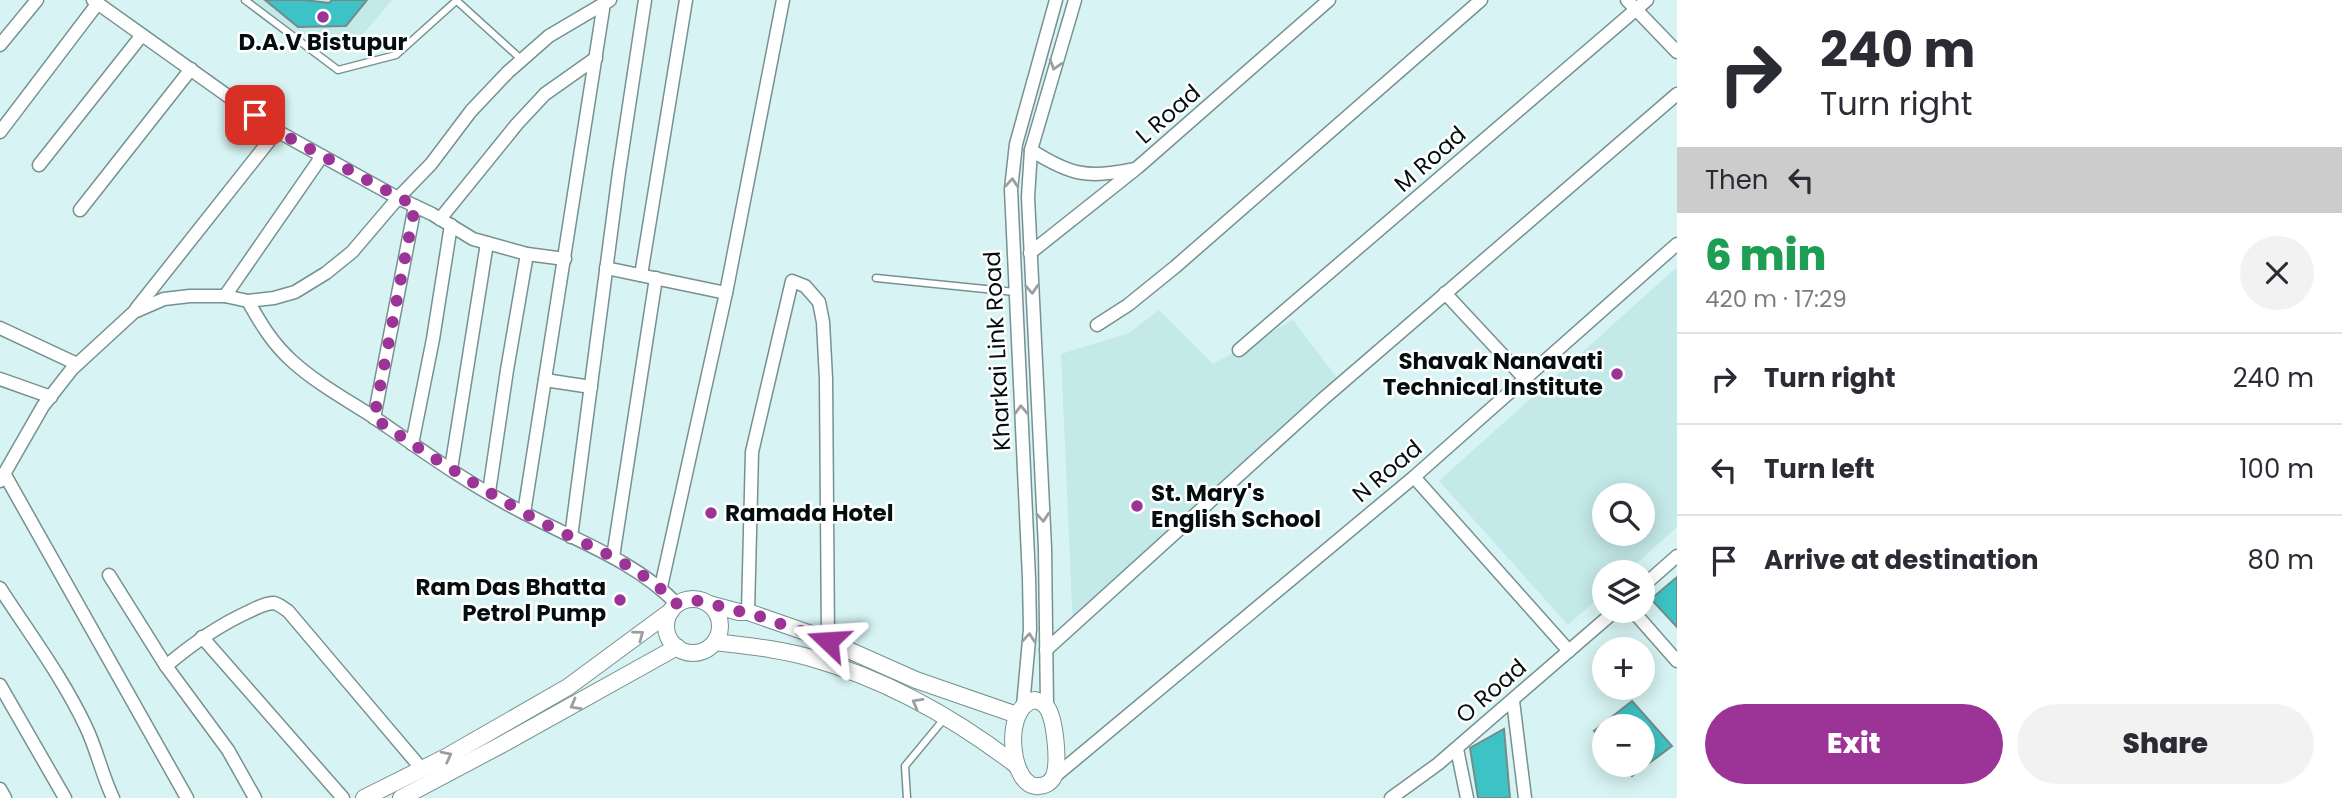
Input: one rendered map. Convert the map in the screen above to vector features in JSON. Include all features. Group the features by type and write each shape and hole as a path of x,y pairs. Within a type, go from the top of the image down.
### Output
{"main road":[{"path":"364,798 489,733 568,687 687,600 699,599 738,612 748,612 828,641 916,680 1020,710"},
{"path":"674,608 667,621 670,640 686,652 697,653 715,642 720,629 718,614 709,604"},
{"path":"715,642 808,657 837,666 897,692 972,732 1016,765 1033,792 1037,787 1052,786 1055,742 1051,715 1042,702 1035,700 1020,710 1013,732 1016,765"},
{"path":"401,798 677,647"}],"street":[{"path":"0,45 37,0"},
{"path":"571,537 645,0"},
{"path":"641,275 686,0"},
{"path":"661,587 726,293 783,0"},
{"name":"Kharkai Link Road","path":"1020,710 1030,629 1011,189 1016,144 1056,0"},
{"path":"1047,707 1045,548 1028,197 1031,150 1075,0"},
{"name":"L Road","path":"1030,253 1138,168 1329,0"},
{"path":"1097,325 1128,305 1175,267 1481,0"},
{"name":"M Road","path":"1239,350 1632,5 1647,0"},
{"path":"134,312 164,299 190,296 225,296 248,301 274,298 295,292 326,273 352,252 398,198 432,164 471,111 522,60 549,36 607,1"},
{"path":"524,513 607,1"},
{"path":"0,132 95,2 277,131 398,198 473,239 527,254 565,259"},
{"path":"1632,5 1677,52"},
{"path":"39,165 142,35"},
{"path":"412,444 433,339 446,222 517,124 545,94 596,58"},
{"path":"80,210 191,69"},
{"path":"1046,650 1323,399 1677,94"},
{"path":"187,798 2,478 51,397 77,364 134,312 277,131"},
{"path":"1031,150 1058,167 1083,174 1106,175 1138,168"},
{"path":"225,296 322,156"},
{"path":"374,418 415,206"},
{"path":"451,469 487,243"},
{"name":"N Road","path":"1052,786 1414,477 1677,244"},
{"path":"489,492 527,254"},
{"path":"606,268 726,293"},
{"path":"613,557 656,278"},
{"path":"748,612 752,452 792,281 804,286 819,302 823,322 828,641"},
{"path":"1445,293 1525,379"},
{"path":"248,301 267,335 293,362 412,444 489,492 524,513 639,570 661,587 674,608"},
{"path":"0,328 77,364"},
{"path":"0,379 51,397"},
{"path":"545,380 591,387"},
{"path":"1414,477 1569,651"},
{"path":"1655,575 1677,556"},
{"path":"109,575 166,666 228,750 255,798"},
{"path":"0,588 86,728 113,798"},
{"path":"166,666 202,636 230,620 261,606 279,604 288,611 421,768"},
{"name":"O Road","path":"1391,798 1457,748 1601,623"},
{"path":"1644,623 1677,661"},
{"path":"202,636 343,798"},
{"path":"0,685 65,798"},
{"path":"1513,701 1525,798"},
{"path":"1457,748 1467,798"},
{"path":"0,789 5,798"}],"lane":[{"path":"245,0 338,70 396,55 457,1 522,60"},
{"path":"876,278 1015,292"},
{"path":"907,798 905,766 945,718"}],"shaded area":[{"name":"D.A.V Bistupur","path":"247,0 392,0 362,35 288,34"},
{"name":"Shavak Nanavati Technical Institute","path":"1677,267 1677,527 1640,560 1592,560 1592,604 1568,625 1439,481"},
{"name":"St. Mary's English School","path":"1159,310 1213,364 1293,320 1341,383 1073,628 1061,354 1129,333"}],"building":[{"path":"265,0 329,3 332,0 367,0 346,26 298,27"},
{"path":"1677,577 1677,627 1655,603 1655,596"},
{"path":"1632,701 1644,714 1616,714"},
{"path":"1655,727 1672,746 1655,759"},
{"path":"1504,729 1510,798 1478,798 1470,748"}],"place":[{"name":"D.A.V Bistupur","path":"323,17"},
{"name":"Shavak Nanavati Technical Institute","path":"1617,374"},
{"name":"St. Mary's English School","path":"1137,506"},
{"name":"Ramada Hotel","path":"711,513"},
{"name":"Ram Das Bhatta Petrol Pump","path":"620,600"}],"route":[{"path":"255,115 277,131 415,206 374,418 460,475 524,513 639,570 677,604 699,599 738,612 748,612 828,641"}]}
